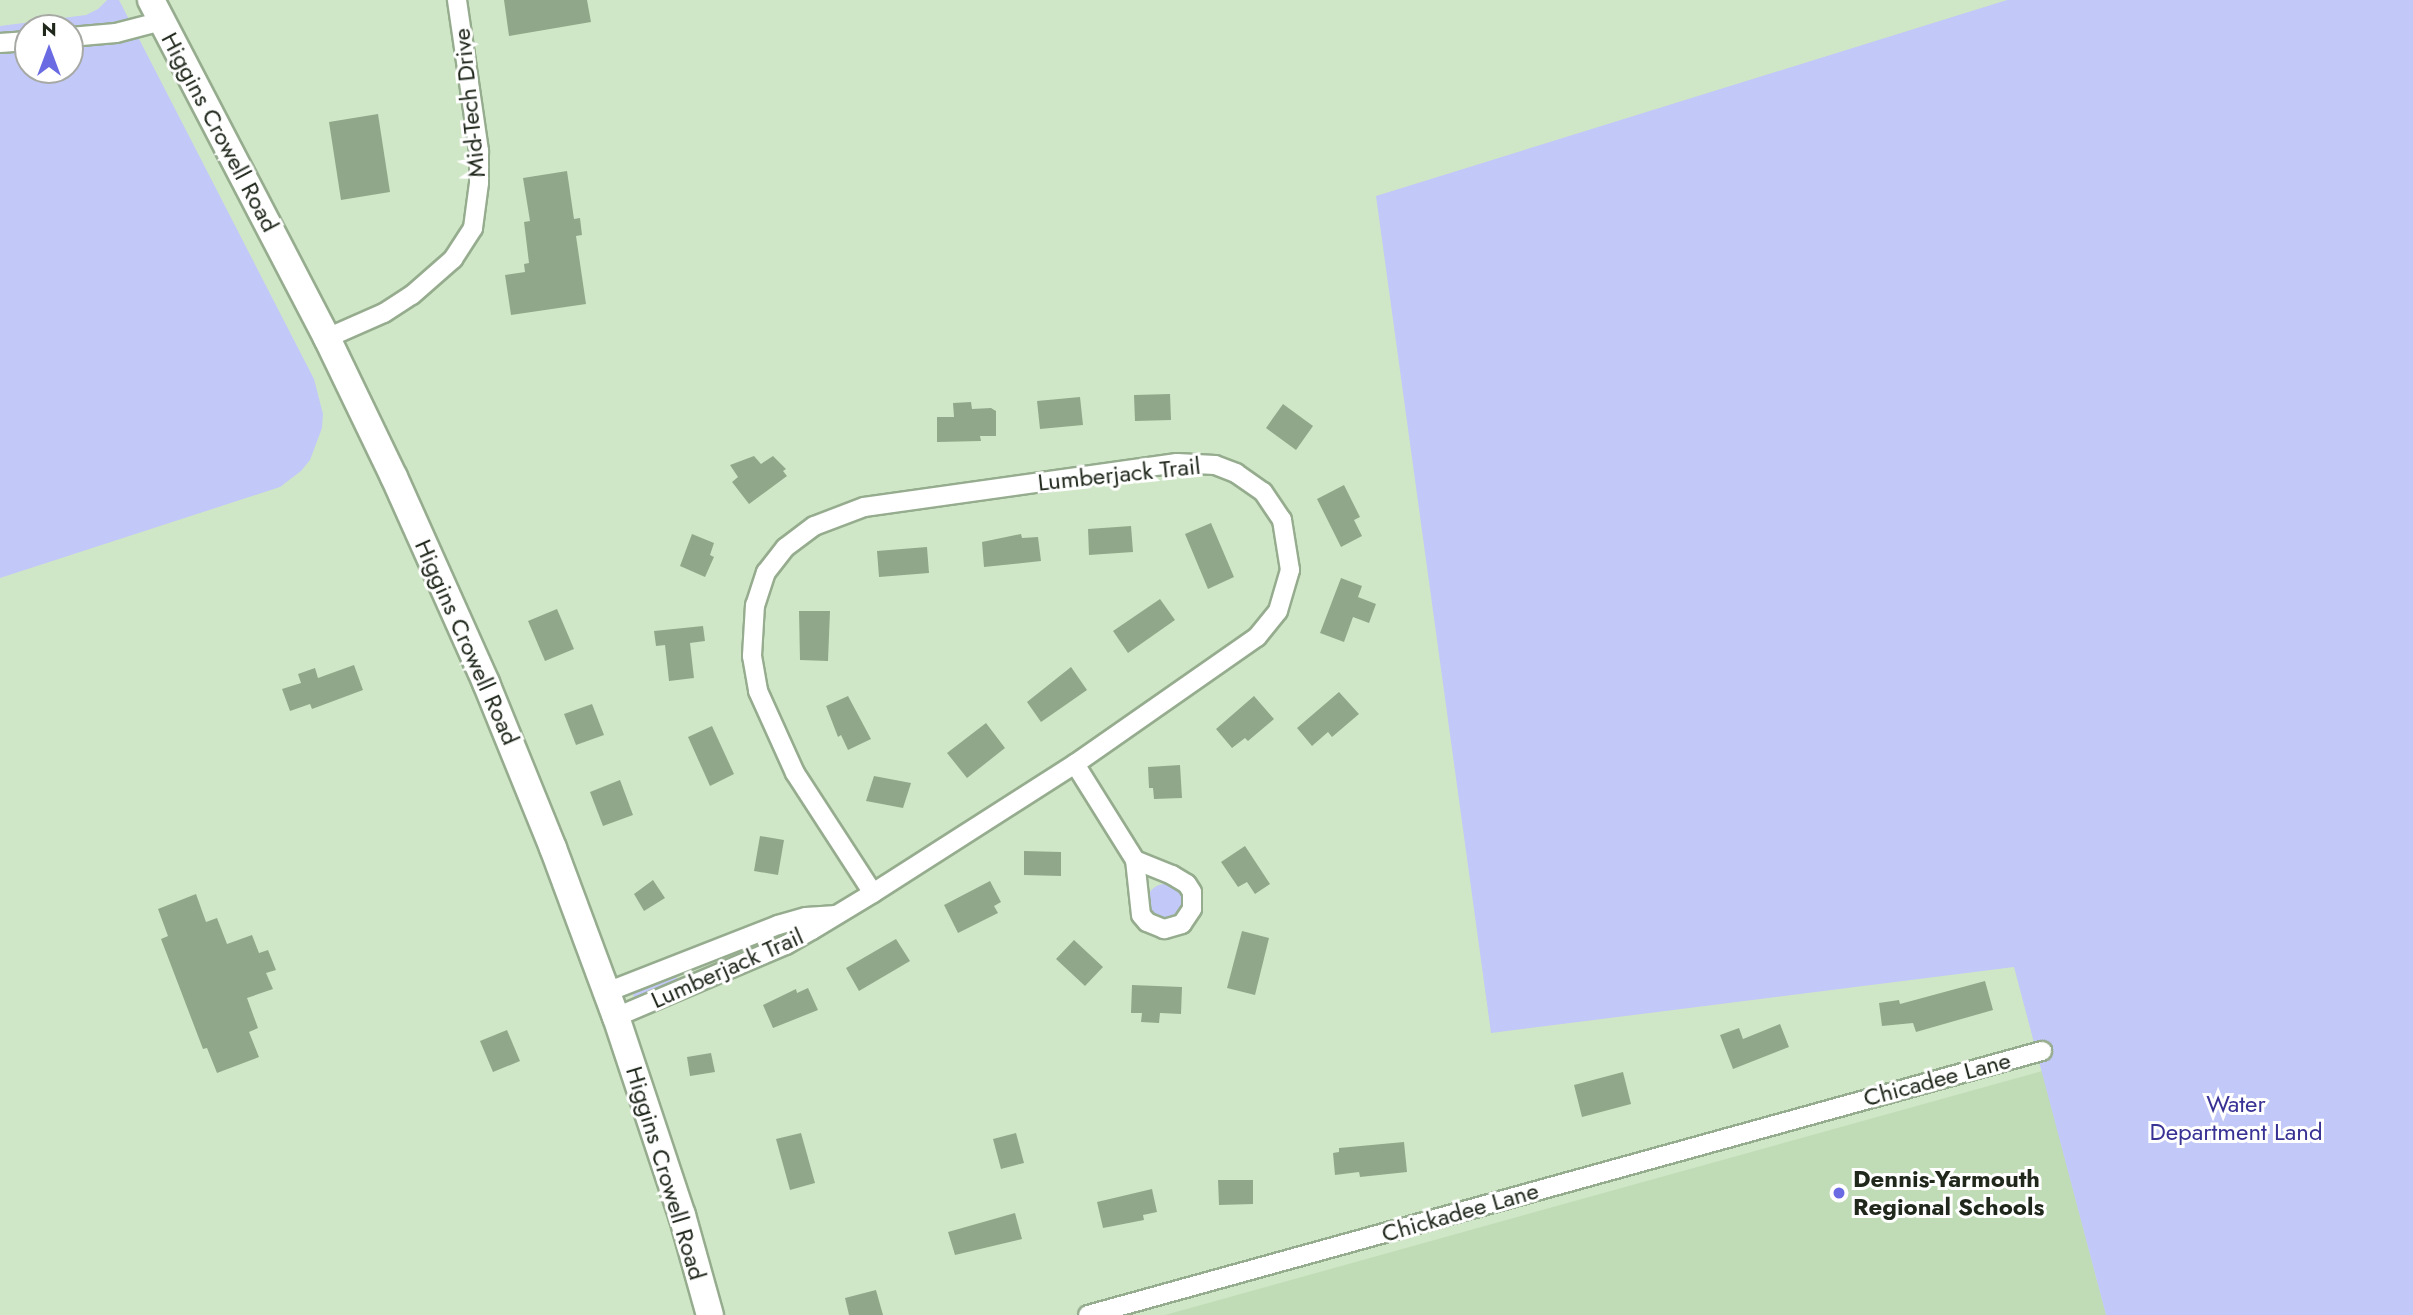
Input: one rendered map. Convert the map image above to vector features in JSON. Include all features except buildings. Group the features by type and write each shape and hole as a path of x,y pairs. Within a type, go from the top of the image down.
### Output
{"main road":[{"name":"Higgins Crowell Road","path":"157,10 327,338 394,477 486,683 616,1017 682,1215 710,1315"}],"street":[{"name":"Mid-Tech Drive","path":"327,338 384,313 412,295 453,260 473,228 479,183 478,151 457,0"},
{"path":"84,36 116,33 157,10"},
{"name":"Lumberjack Trail","path":"616,1017 786,945 873,893 1075,764 1257,637 1278,611 1285,595 1290,570 1287,537 1273,505 1251,482 1215,465 1177,463 879,504 830,518 798,536 774,561 760,587 752,624 752,656 758,691 795,773 873,893"},
{"path":"1075,764 1135,860"},
{"name":"Lumberjack Trail","path":"607,992 778,925 806,917 836,915"},
{"path":"701,955 710,978"},
{"name":"Chicadee Lane","path":"1832,1108 2042,1051"},
{"name":"Chickadee Lane","path":"1088,1315 1832,1108"}],"shaded area":[{"name":"Dennis-Yarmouth Regional Schools","path":"2042,1071 2106,1315 1165,1315"}],"green space":[{"path":"107,0 119,0 314,379 323,414 322,428 310,460 301,471 280,487 0,578 0,26 14,24 14,84 84,84 86,15"},
{"name":"Water Department Land","path":"2007,0 2413,0 2413,1315 2106,1315 2014,967 1491,1033 1376,196"},
{"path":"1165,884 1178,889 1183,902 1178,915 1165,920 1152,915 1147,902 1152,889"},
{"path":"775,933 779,939 736,957 734,951"},
{"path":"672,974 677,978 677,983 638,999 633,996 635,989"}],"place":[{"name":"Dennis-Yarmouth Regional Schools","path":"1839,1193"}]}
